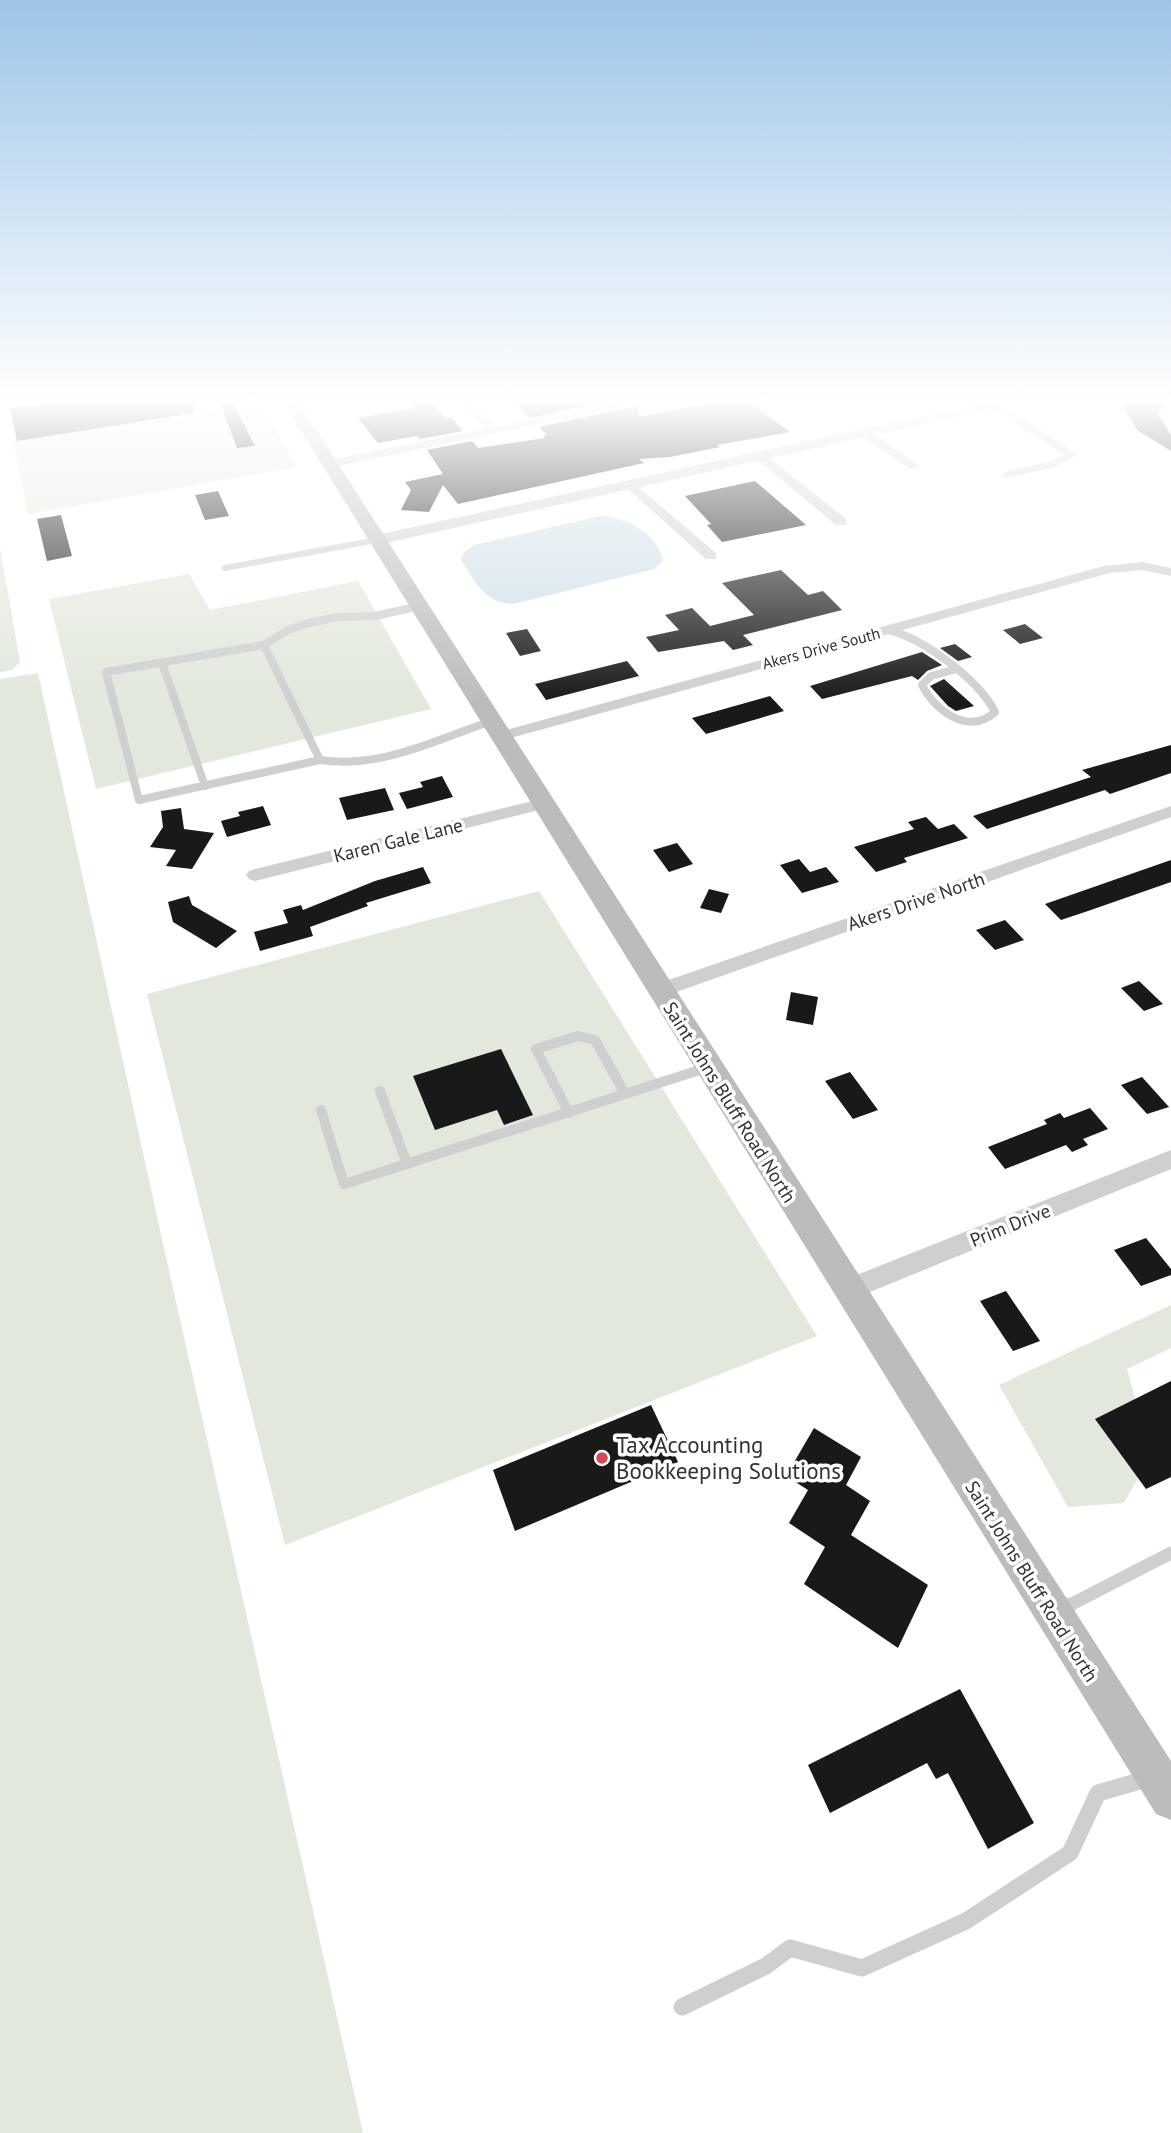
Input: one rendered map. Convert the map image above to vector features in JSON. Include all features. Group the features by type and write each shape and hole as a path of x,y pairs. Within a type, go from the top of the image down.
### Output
{"main road":[{"name":"Saint Johns Bluff Road North","path":"353,503 1164,1788"}],"street":[{"path":"377,540 550,503"},
{"path":"651,503 711,556"},
{"path":"817,503 841,522"},
{"name":"Akers Drive South","path":"497,728 888,630 1109,569 1142,566 1171,572"},
{"name":"Karen Gale Lane","path":"255,875 541,804"},
{"name":"Akers Drive North","path":"661,990 1171,811"},
{"name":"Prim Drive","path":"848,1290 1171,1159"}],"lane":[{"path":"225,568 377,540"},
{"path":"420,606 374,616 338,617 309,623 288,630 264,645 106,672 139,800 320,760 342,766 369,762 417,750 465,729 497,728"},
{"path":"888,630 914,639 953,670 988,699 995,712 989,719 970,723 962,721 926,694 923,681 930,676 953,670"},
{"path":"264,645 320,760"},
{"path":"162,663 205,786"},
{"path":"569,1113 536,1049 578,1036 595,1040 625,1094"},
{"path":"321,1110 344,1184 709,1067"},
{"path":"380,1091 407,1164"},
{"path":"1053,1614 1171,1553"},
{"path":"682,2007 766,1966 790,1948 862,1968 966,1921 1070,1853 1098,1793 1164,1788"}],"shaded area":[{"path":"26,503 93,503 28,514"},
{"path":"600,516 630,523 639,528 655,542 663,561 654,569 513,604 494,600 482,590 461,560 464,552 474,545"},
{"path":"0,547 20,662 12,670 0,672"},
{"path":"189,574 210,610 358,581 431,709 96,789 49,599"},
{"path":"38,673 363,2133 0,2133 0,679"},
{"path":"539,891 817,1336 285,1545 147,994"},
{"path":"1171,1305 1171,1348 1127,1369 1151,1455 1124,1503 1068,1507 999,1385"}],"building":[{"path":"198,503 223,503 229,516 205,520"},
{"path":"405,503 434,503 429,512 401,510"},
{"path":"691,503 780,503 806,525 722,542 707,525 711,524"},
{"path":"61,515 72,556 47,561 37,519"},
{"path":"781,570 808,595 823,591 842,610 743,635 753,645 733,650 724,641 658,652 646,637 679,630 665,615 692,608 710,626 754,615 722,583"},
{"path":"1025,624 1043,638 1020,644 1003,630"},
{"path":"527,629 541,651 520,656 506,633"},
{"path":"955,644 972,657 958,661 940,648"},
{"path":"922,652 942,665 927,671 918,680 912,676 822,699 810,686"},
{"path":"627,661 639,676 546,700 535,684"},
{"path":"944,679 974,706 956,711 948,706 930,686"},
{"path":"770,696 784,711 706,734 692,718"},
{"path":"1171,745 1171,773 1110,794 1105,790 987,829 973,816 1091,777 1082,770"},
{"path":"442,776 453,797 407,809 399,793 423,787 420,782"},
{"path":"385,788 394,810 347,820 339,798"},
{"path":"263,806 271,825 227,837 221,821 240,816 238,812"},
{"path":"181,808 184,829 214,833 192,869 166,866 176,850 150,847 163,827 161,811"},
{"path":"926,817 938,829 954,824 968,838 904,858 907,862 876,872 854,847 914,829 908,822"},
{"path":"677,843 693,864 669,872 653,850"},
{"path":"799,859 810,872 826,867 839,882 802,893 780,865"},
{"path":"1171,860 1171,882 1088,911 1061,920 1045,904"},
{"path":"423,867 431,883 366,903 368,906 310,927 313,936 260,951 254,932 288,923 283,910 301,905 303,910 375,881"},
{"path":"709,889 729,894 721,913 700,908"},
{"path":"189,896 192,905 237,931 216,948 173,922 168,902"},
{"path":"1005,920 1024,940 995,950 976,930"},
{"path":"1139,981 1163,1004 1144,1011 1121,988"},
{"path":"791,992 818,997 813,1025 786,1020"},
{"path":"501,1049 533,1115 504,1125 497,1110 435,1130 413,1076"},
{"path":"850,1072 878,1110 853,1119 825,1081"},
{"path":"1142,1077 1169,1107 1147,1114 1121,1085"},
{"path":"1090,1108 1108,1129 1083,1139 1088,1145 1072,1152 1066,1145 1005,1169 988,1147 1047,1124 1044,1120 1060,1113 1064,1118"},
{"path":"1146,1238 1171,1269 1171,1275 1141,1286 1114,1250"},
{"path":"1006,1291 1040,1341 1013,1351 980,1301"},
{"path":"1171,1381 1171,1477 1146,1489 1095,1419"},
{"path":"651,1405 678,1462 515,1531 493,1470"},
{"path":"814,1428 861,1457 846,1485 870,1501 851,1535 928,1585 898,1648 804,1584 825,1547 789,1523 808,1490 786,1476"},
{"path":"960,1689 1034,1823 988,1849 948,1773 936,1779 927,1763 830,1813 808,1765"}],"place":[{"name":"Tax Accounting Bookkeeping Solutions","path":"602,1458"}]}
